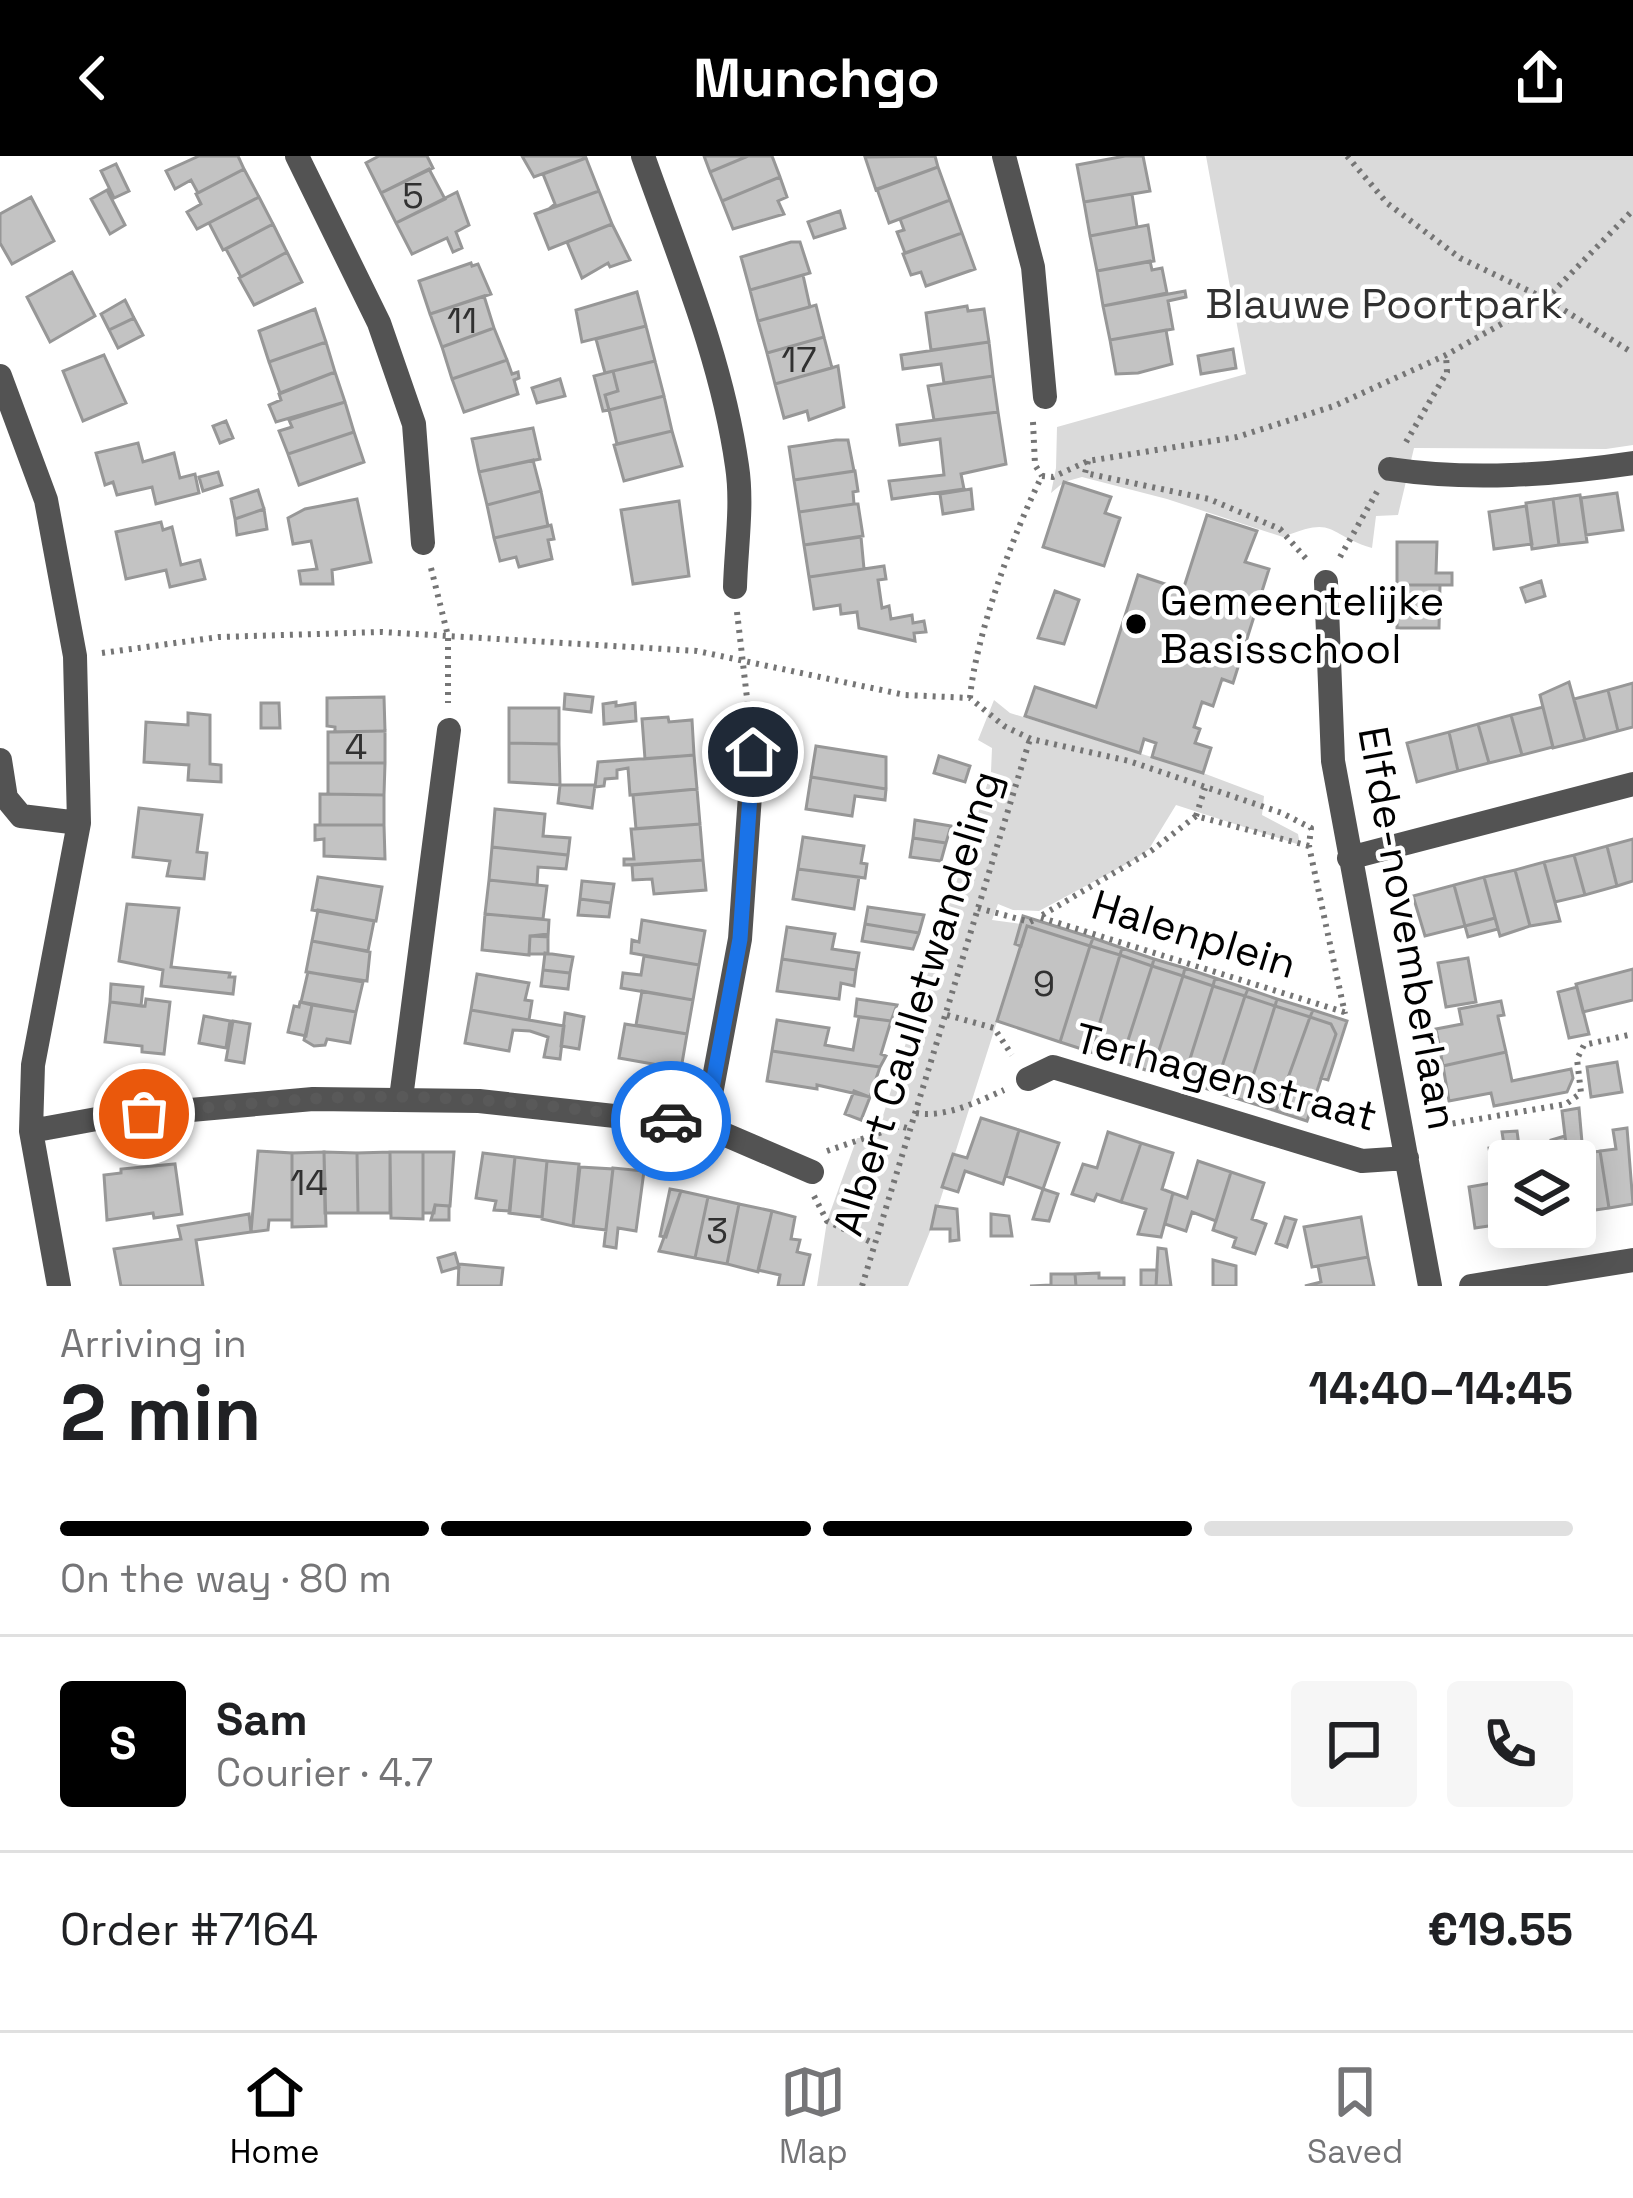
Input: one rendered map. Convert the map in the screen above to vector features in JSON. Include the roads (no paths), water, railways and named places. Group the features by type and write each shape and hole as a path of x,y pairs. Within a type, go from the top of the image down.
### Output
{"street":[{"path":"297,156 379,322 414,424 423,543"},
{"path":"643,156 710,343 725,402 738,471 735,587"},
{"path":"1004,156 1033,267 1045,397"},
{"path":"0,376 46,500 75,656 79,823 33,1065 31,1131 59,1286"},
{"path":"1390,469 1448,477 1633,464"},
{"name":"Elfde-novemberlaan","path":"1326,582 1333,761 1430,1286"},
{"path":"401,1098 448,730"},
{"path":"705,1126 740,939 753,752"},
{"path":"0,760 6,798 21,816 79,823"},
{"path":"1349,858 1633,784"},
{"name":"Terhagenstraat","path":"1028,1079 1053,1067 1362,1162 1405,1145"},
{"path":"31,1131 102,1118 313,1099 401,1098 596,1111 705,1126 812,1172"},
{"path":"1471,1286 1633,1260"}],"place":[{"name":"Gemeentelijke Basisschool","path":"1136,624"}],"park label":[{"name":"Blauwe Poortpark","path":"1384,303"}]}
